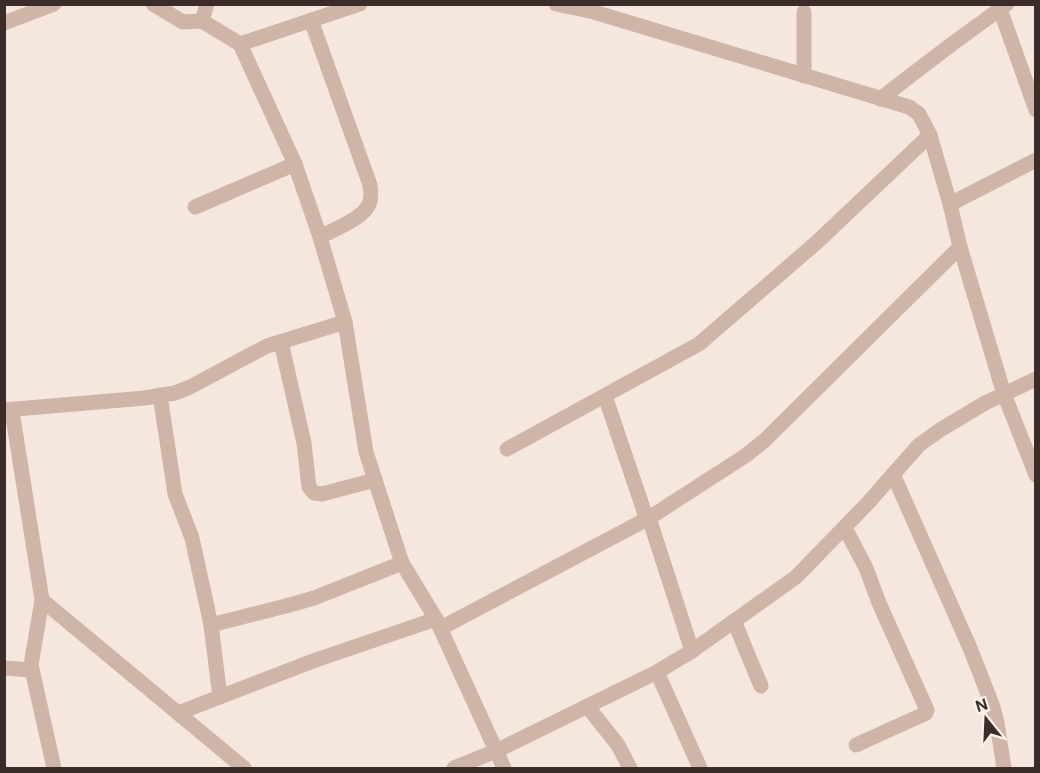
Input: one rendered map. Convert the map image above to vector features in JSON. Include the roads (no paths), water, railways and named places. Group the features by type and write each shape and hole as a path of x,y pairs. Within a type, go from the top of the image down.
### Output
{"street":[{"path":"4,23 54,4"},
{"path":"153,4 183,22 202,21 240,44 295,165 320,237 345,322 366,452 402,563 439,623 504,768"},
{"path":"202,21 207,4"},
{"path":"240,44 360,4"},
{"path":"556,4 594,12 909,107 919,114 930,135 960,247 1004,394 1035,475"},
{"path":"880,99 1003,7 1035,111"},
{"path":"804,12 804,76"},
{"path":"311,20 371,193 369,204 360,215 320,237"},
{"path":"507,449 699,344 816,243 930,135"},
{"path":"950,204 1035,160"},
{"path":"195,207 295,165"},
{"path":"178,713 313,661 439,623 648,519 745,456 764,441 960,247"},
{"path":"54,768 31,665 42,600 8,410 144,398 175,393 261,349 345,322"},
{"path":"281,342 304,444 309,487 314,493 322,494 375,480"},
{"path":"454,768 496,751 657,672 692,651 796,578 845,528 919,445 940,429 985,403 1035,378"},
{"path":"160,395 175,494 192,538 211,625 220,697"},
{"path":"605,396 692,651"},
{"path":"893,474 970,648 993,706 1004,768"},
{"path":"845,528 866,568 879,603 927,710 922,715 856,745"},
{"path":"211,625 314,598 402,563"},
{"path":"42,600 178,713 240,768"},
{"path":"734,621 761,686"},
{"path":"4,668 32,670"},
{"path":"657,672 700,768"},
{"path":"587,706 618,745 630,768"}]}
